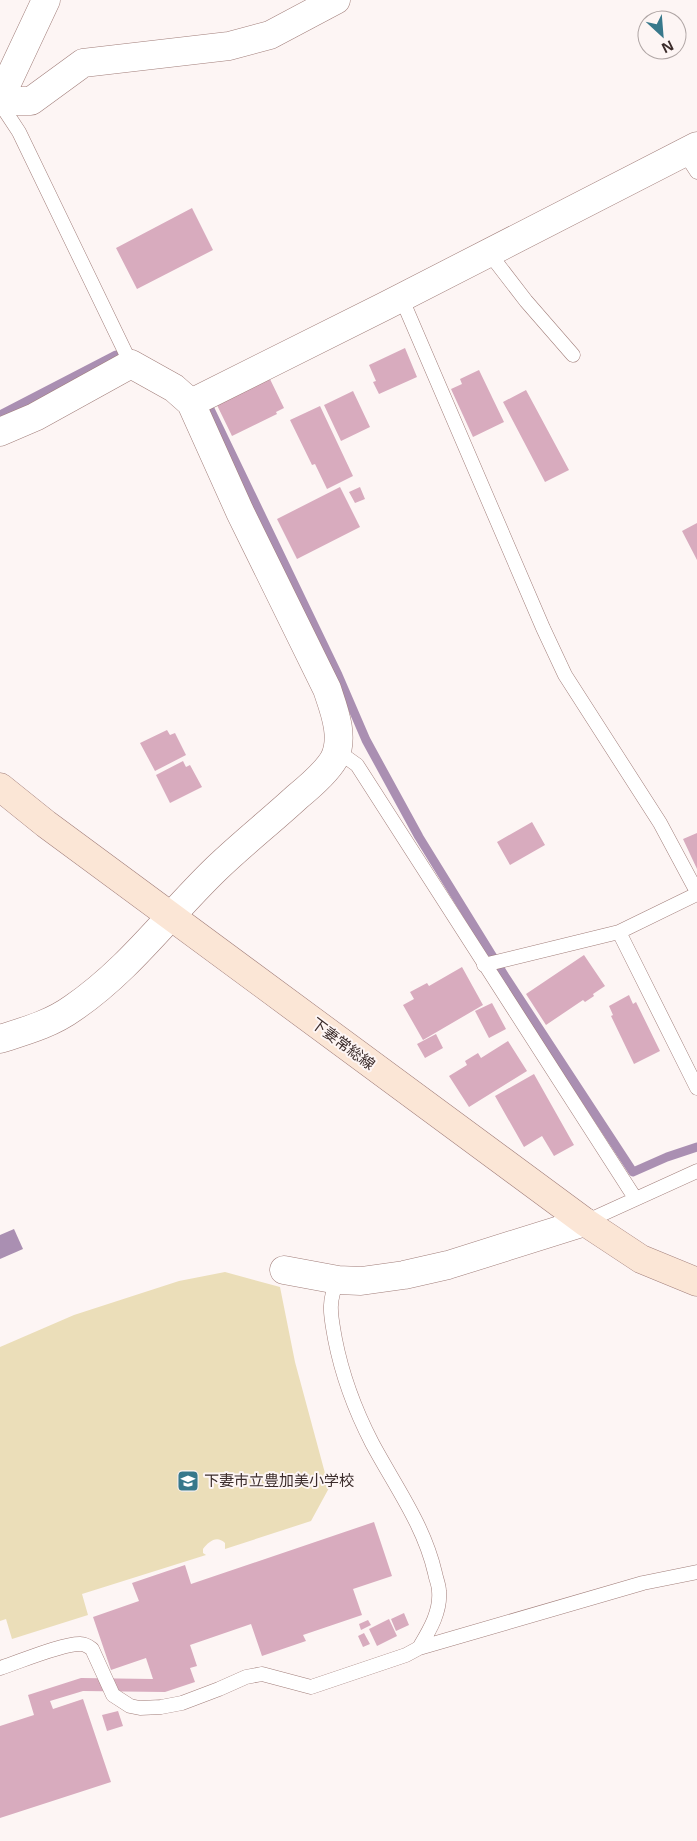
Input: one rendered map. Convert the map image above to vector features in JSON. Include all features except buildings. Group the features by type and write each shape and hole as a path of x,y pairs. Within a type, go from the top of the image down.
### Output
{"main road":[{"name":"下妻常総線","path":"0,787 46,824 585,1222 641,1259 697,1282"}],"street":[{"path":"46,0 0,101 31,101 83,63 229,46 270,35 336,0"},
{"path":"191,403 489,253 693,157"},
{"path":"0,432 35,417 131,364 174,388 191,403 240,512 327,689 336,719 339,740 334,759 313,783 218,867 170,915 123,967 72,1010 36,1028 0,1039"},
{"path":"284,1270 338,1280 367,1280 404,1275 448,1265 585,1222"}],"lane":[{"path":"0,101 19,132 131,364"},
{"path":"489,253 526,301 573,355"},
{"path":"401,298 531,602 565,675 660,823 697,893 619,932 492,963"},
{"path":"336,750 357,765 492,963 635,1198"},
{"path":"619,932 697,1088"},
{"path":"585,1222 697,1171"},
{"path":"338,1280 332,1292 329,1309 339,1360 351,1398 372,1442 416,1519 431,1555 440,1592 436,1616 419,1648"},
{"path":"0,1668 68,1646 81,1644 92,1649 113,1695 120,1702 140,1708 182,1703 246,1677 262,1674 311,1687 406,1655 419,1648 643,1583 697,1572"}],"shaded area":[{"path":"14,1229 23,1249 0,1259 0,1235"},
{"path":"225,1272 280,1287 295,1362 329,1488 311,1521 225,1549 225,1543 219,1539 213,1540 203,1549 203,1553 206,1555 82,1594 88,1615 12,1639 6,1619 0,1621 0,1347 74,1315 179,1281"}],"waterway":[{"path":"0,415 116,355"},
{"path":"209,407 338,675 366,740 419,837 506,978 633,1172 667,1157 697,1147"}],"place":[{"name":"下妻市立豊加美小学校","path":"188,1481"}]}
